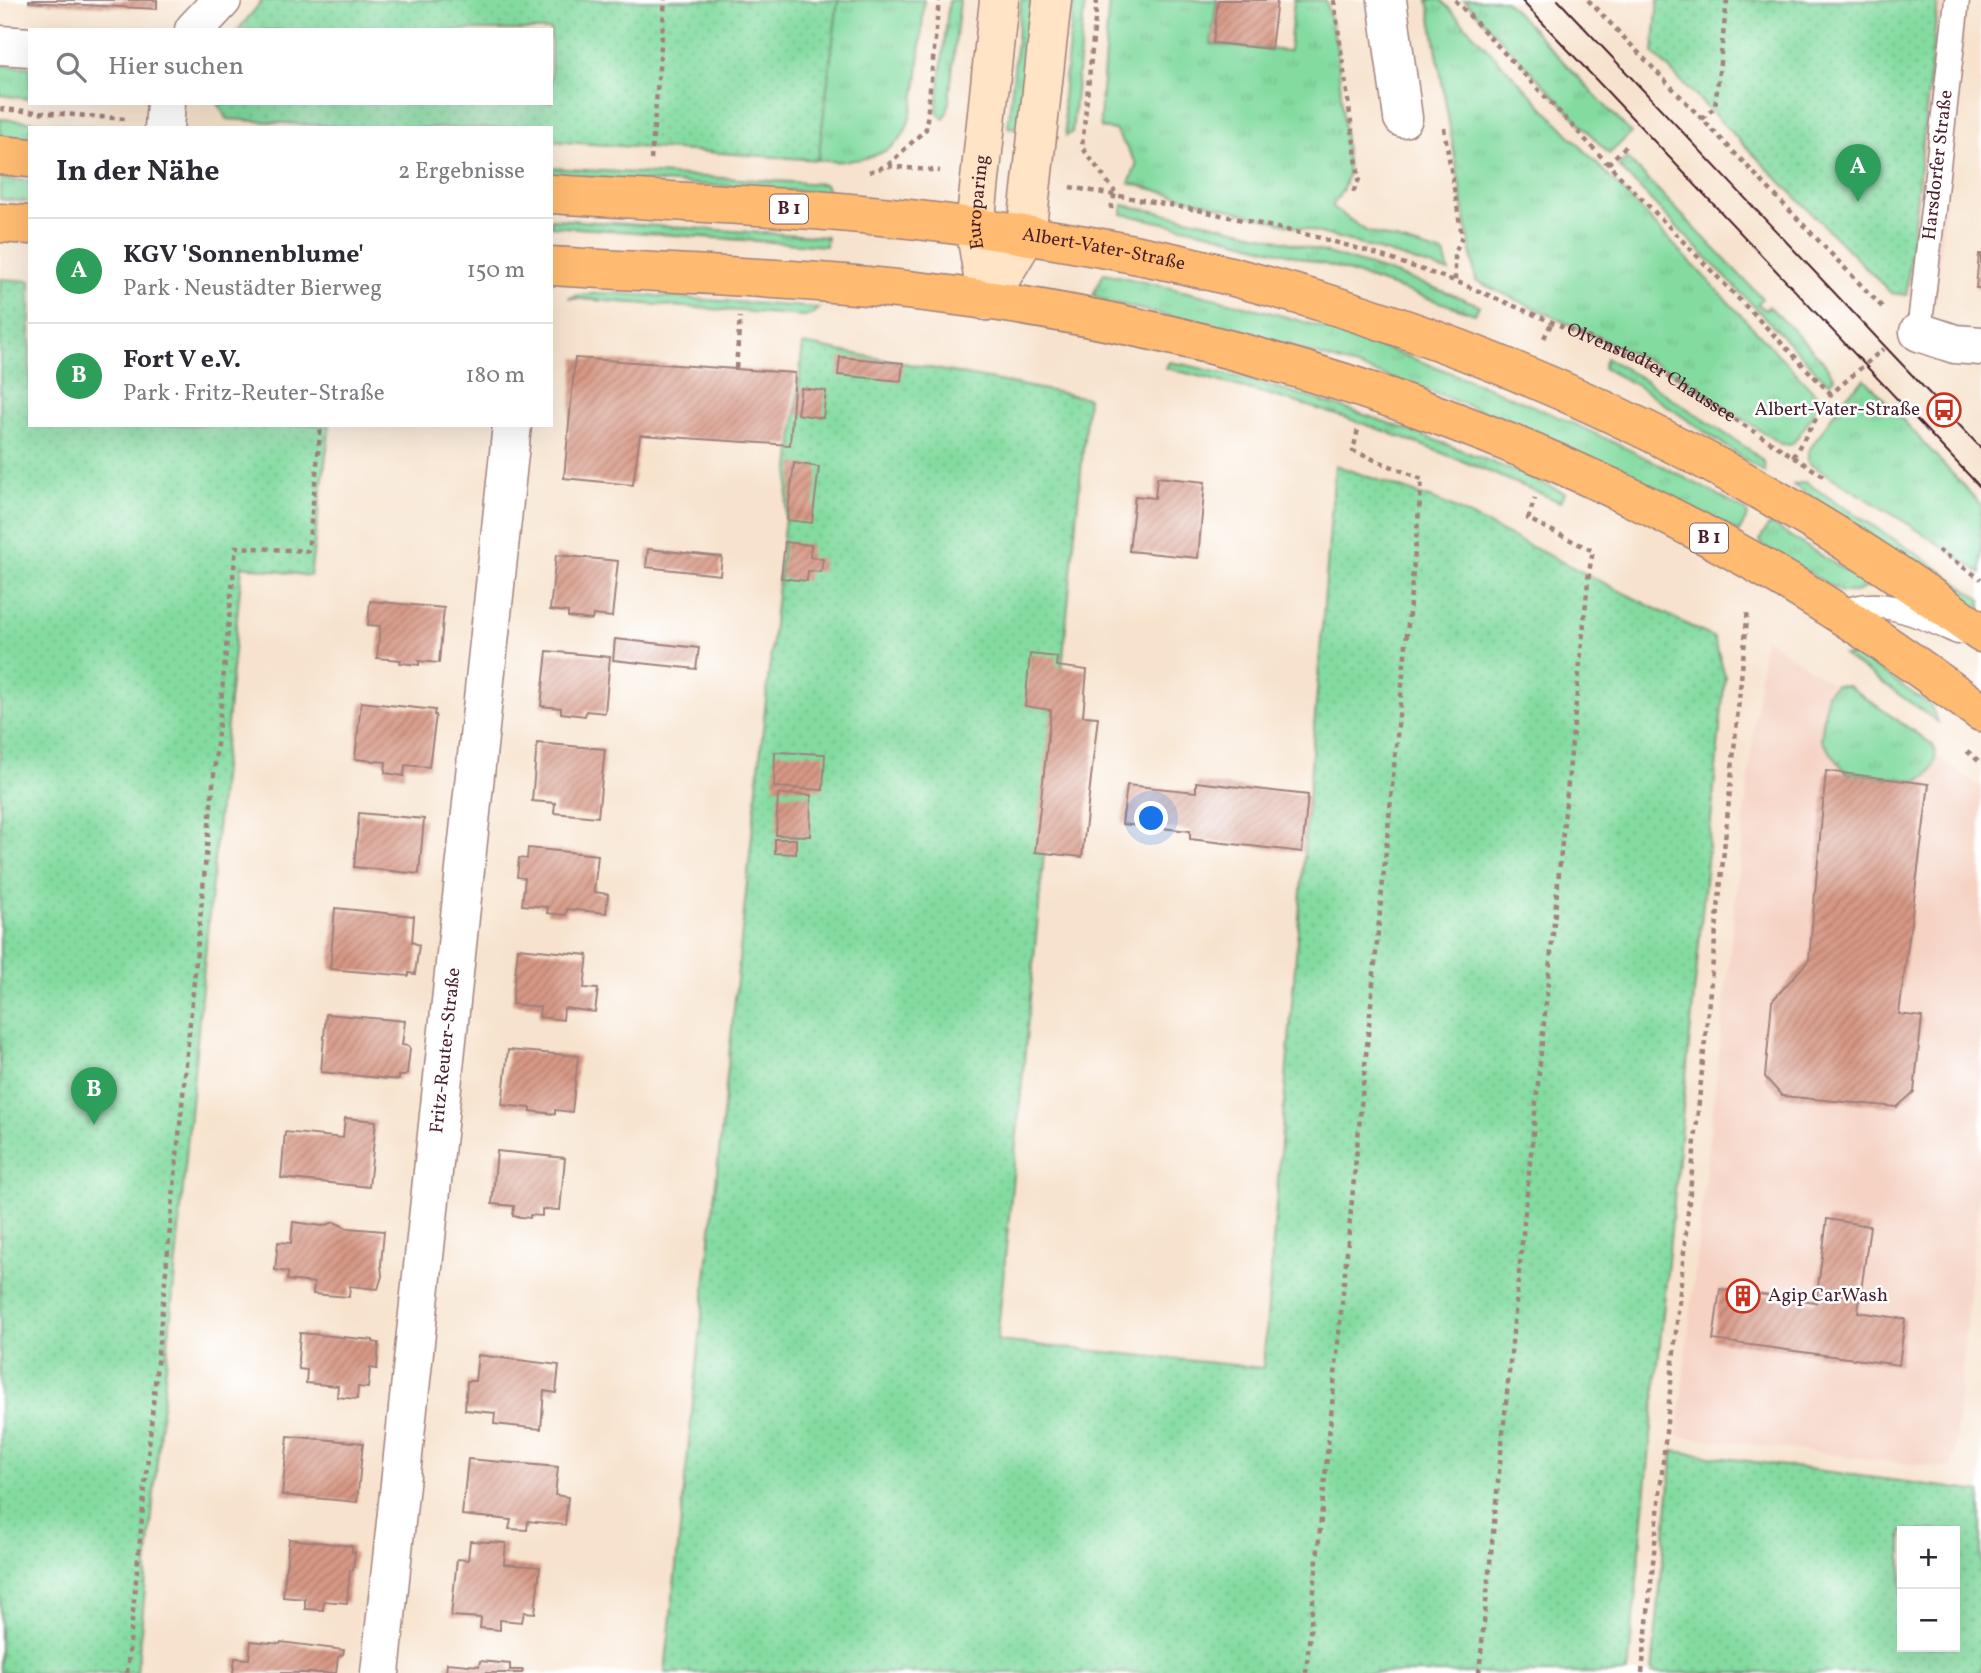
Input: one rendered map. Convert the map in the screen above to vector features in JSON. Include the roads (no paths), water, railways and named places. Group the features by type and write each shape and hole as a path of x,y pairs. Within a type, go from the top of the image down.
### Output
{"main road":[{"name":"Europaring","path":"987,300 975,228 999,0"},
{"name":"Europaring","path":"987,300 1026,236 1052,0"},
{"path":"0,155 28,158"},
{"name":"Albert-Vater-Straße","path":"553,194 837,213 975,228 1181,264 1310,299 1448,344 1632,423 1715,465 1822,525 1981,633"},
{"path":"0,223 28,225"},
{"name":"B 1","path":"553,266 839,283 987,300 1120,324 1222,348 1329,378 1521,448 1645,505 1739,554 1841,614 1981,712"}],"street":[{"path":"196,28 222,0"},
{"path":"1387,0 1403,118"},
{"path":"0,45 28,47"},
{"path":"1911,331 1955,344 1981,346"},
{"name":"Fritz-Reuter-Straße","path":"380,1673 512,427"}],"lane":[{"name":"Harsdorfer Straße","path":"1911,331 1957,0"},
{"path":"1841,614 1854,608 1890,608 1914,614 1981,642"}],"tram line":[{"path":"1521,0 1981,488"},
{"path":"1558,0 1981,448"}],"place":[{"name":"KGV 'Sonnenblume'","path":"1858,202"},
{"name":"Albert-Vater-Straße","path":"1944,410"},
{"name":"Fort V e.V.","path":"94,1125"},
{"name":"Agip CarWash","path":"1743,1296"}]}
